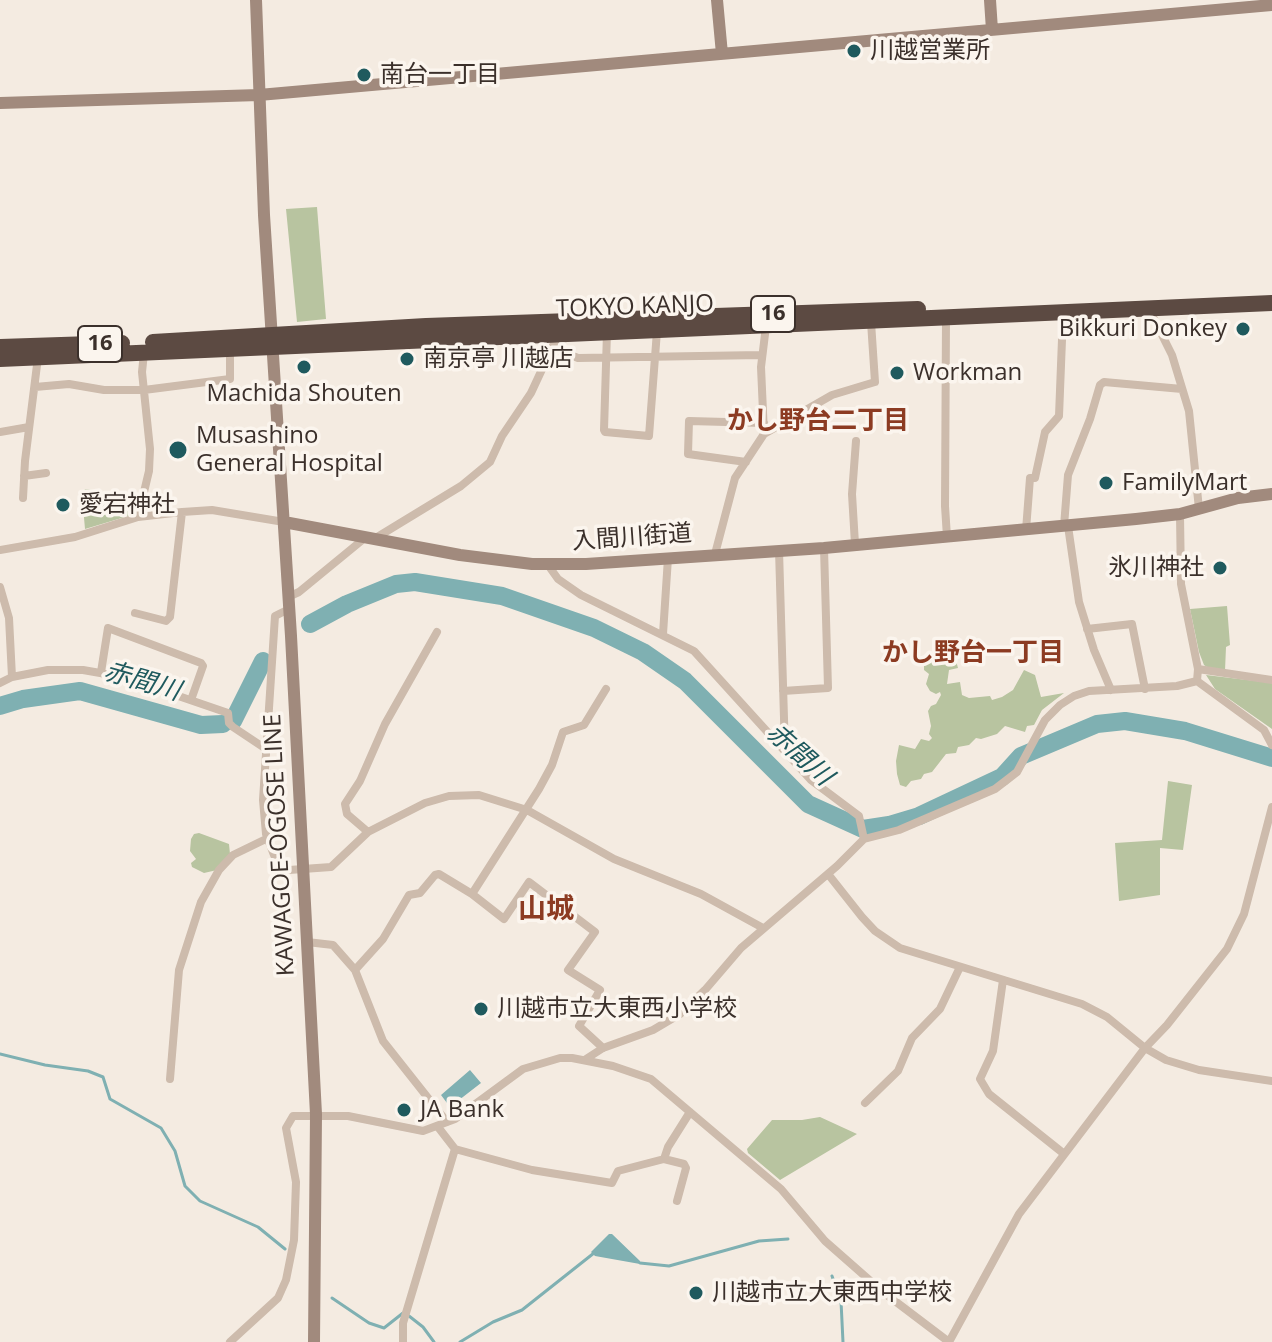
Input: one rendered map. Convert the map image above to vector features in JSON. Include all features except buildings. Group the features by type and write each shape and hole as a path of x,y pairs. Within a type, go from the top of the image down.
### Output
{"highway":[{"name":"TOKYO KANJO","path":"0,359 230,349 274,340 1272,294"},
{"name":"TOKYO KANJO","path":"0,347 274,340 556,341 607,332 1272,303"}],"street":[{"name":"KAWAGOE-OGOSE LINE","path":"256,0 264,215 274,340 316,1114 314,1342"},
{"path":"717,0 722,54"},
{"path":"990,0 992,30"},
{"path":"0,103 259,95 1272,5"},
{"path":"1149,308 1172,355 1191,422 1199,509"},
{"path":"1026,530 1030,478 1035,478 1045,432 1059,416 1063,314"},
{"path":"946,318 947,537"},
{"path":"715,554 735,478 764,434 832,395 875,382 871,322"},
{"path":"764,434 761,355 766,326"},
{"path":"607,332 604,430 649,436 657,331"},
{"path":"761,355 578,358 556,341 531,393 502,436 490,462 461,486 370,538 275,616 263,816 279,864 289,870 304,869 335,865 368,832 425,803 449,796 479,795 527,810 614,859 701,894 763,928"},
{"path":"35,387 69,384 104,390 144,390 230,379 230,349"},
{"path":"138,517 149,471 150,449 144,353"},
{"path":"23,498 38,357"},
{"path":"1111,690 1079,602 1066,526 1068,475 1100,385 1104,382 1182,389"},
{"path":"746,462 688,454 689,421 764,423"},
{"path":"0,432 29,427"},
{"path":"855,544 852,494 856,441"},
{"path":"24,476 46,473"},
{"name":"入間川街道","path":"0,550 75,537 138,517 212,510 460,555 548,565 824,548 1026,530 1180,514 1238,498 1272,494"},
{"path":"135,613 166,621 170,617 182,512"},
{"path":"1180,514 1181,584 1198,669 1197,681"},
{"path":"783,691 828,688 824,548"},
{"path":"779,550 785,752"},
{"path":"663,634 668,558"},
{"path":"548,565 558,579 581,595 694,651 826,794 859,816 862,831 828,874 735,954 705,990 673,1020 603,1048 586,1059"},
{"path":"0,587 2,607 9,618 12,677"},
{"path":"1087,629 1132,624 1145,689"},
{"path":"101,672 108,628 201,663 203,666 191,700"},
{"path":"368,832 347,814 345,804 360,781 385,724 437,632"},
{"path":"1198,669 1272,680"},
{"path":"0,683 12,677 48,670 101,672 123,677 228,713 229,723 233,727 266,749"},
{"path":"862,831 899,830 995,789 1017,772 1041,725 1060,705 1082,693 1189,685 1197,681"},
{"path":"1197,681 1264,730 1272,745"},
{"path":"472,894 527,810 554,761 563,732 584,725 606,689"},
{"path":"230,1342 278,1298 286,1280 294,1240 296,1182 286,1128 293,1116 316,1114 363,1118 415,1131 442,1124 476,1105 523,1069 560,1058 586,1059 643,1075 792,1199 825,1241 883,1292 949,1342 1019,1214 1145,1048 1227,949 1251,892 1272,807"},
{"path":"170,1079 179,970 201,902 219,870 233,855 268,838"},
{"path":"355,970 383,939 409,895 420,893 435,875 439,874 472,894 504,919 529,882 595,932 568,970 600,990 579,1026 603,1048"},
{"path":"828,874 862,917 888,941 908,952 1082,1004 1107,1017 1145,1048 1188,1068 1272,1081"},
{"path":"307,942 333,945 355,970 383,1041 442,1124 455,1149 403,1323 403,1342"},
{"path":"865,1103 898,1071 912,1038 940,1009 960,967"},
{"path":"1003,980 993,1051 980,1079 989,1094 1063,1153"},
{"path":"664,1159 672,1138 690,1112"},
{"path":"455,1149 532,1170 612,1183 618,1171 664,1159 686,1167 677,1201"}],"green space":[{"path":"317,207 326,319 297,322 286,209"},
{"path":"85,489 126,494 138,501 135,514 85,529 82,495"},
{"path":"1227,606 1230,645 1226,647 1225,671 1210,669 1204,665 1199,652 1190,609"},
{"path":"936,650 946,660 955,657 958,668 949,670 947,684 960,682 962,695 969,698 990,696 992,700 1002,697 1013,690 1024,670 1035,675 1041,697 1064,693 1042,710 1034,725 1027,726 1025,732 1005,726 997,734 976,738 969,745 958,747 956,753 946,754 932,772 911,781 906,787 900,785 897,774 899,745 915,749 921,739 929,741 932,738 928,711 941,695 940,692 930,691 926,684 929,674 924,670 924,664 925,658"},
{"path":"1206,675 1272,683 1272,729 1215,689"},
{"path":"1168,781 1192,785 1183,850 1160,848 1160,895 1119,901 1115,843 1162,840"},
{"path":"199,833 229,844 230,854 217,870 204,873 192,867 191,863 196,859 190,851 191,839"},
{"path":"820,1117 857,1134 780,1180 748,1153 747,1149 772,1120"}],"water":[{"path":"470,1070 481,1083 450,1107 441,1095"},
{"path":"609,1234 640,1264 595,1256 591,1252"}],"waterway":[{"name":"赤間川","path":"310,624 347,604 396,584 415,582 502,596 594,628 643,652 685,681 808,804 863,829 919,816 1002,777 1021,756 1097,724 1125,721 1185,731 1272,758"},
{"name":"赤間川","path":"233,721 263,661"},
{"name":"赤間川","path":"0,706 23,699 80,691 201,725 223,724"},
{"path":"0,1054 88,1071 103,1077 110,1099 161,1128 175,1151 185,1186 200,1201 258,1227 285,1249"},
{"path":"640,1263 669,1266 759,1241 788,1239"},
{"path":"460,1342 493,1322 522,1310 594,1253"},
{"path":"832,1276 841,1301 843,1342"},
{"path":"332,1298 369,1323 384,1328 403,1313"},
{"path":"409,1316 423,1327 434,1342"}],"place":[{"name":"川越営業所","path":"854,51"},
{"name":"南台一丁目","path":"364,75"},
{"name":"Bikkuri Donkey","path":"1243,329"},
{"name":"南京亭 川越店","path":"407,359"},
{"name":"Machida Shouten","path":"304,367"},
{"name":"Workman","path":"897,373"},
{"name":"Musashino General Hospital","path":"178,450"},
{"name":"FamilyMart","path":"1106,483"},
{"name":"愛宕神社","path":"63,505"},
{"name":"氷川神社","path":"1220,568"},
{"name":"川越市立大東西小学校","path":"481,1009"},
{"name":"JA Bank","path":"404,1110"},
{"name":"川越市立大東西中学校","path":"696,1293"}],"district":[{"name":"かし野台二丁目","path":"818,422"},
{"name":"かし野台一丁目","path":"973,654"},
{"name":"山城","path":"546,910"}]}
